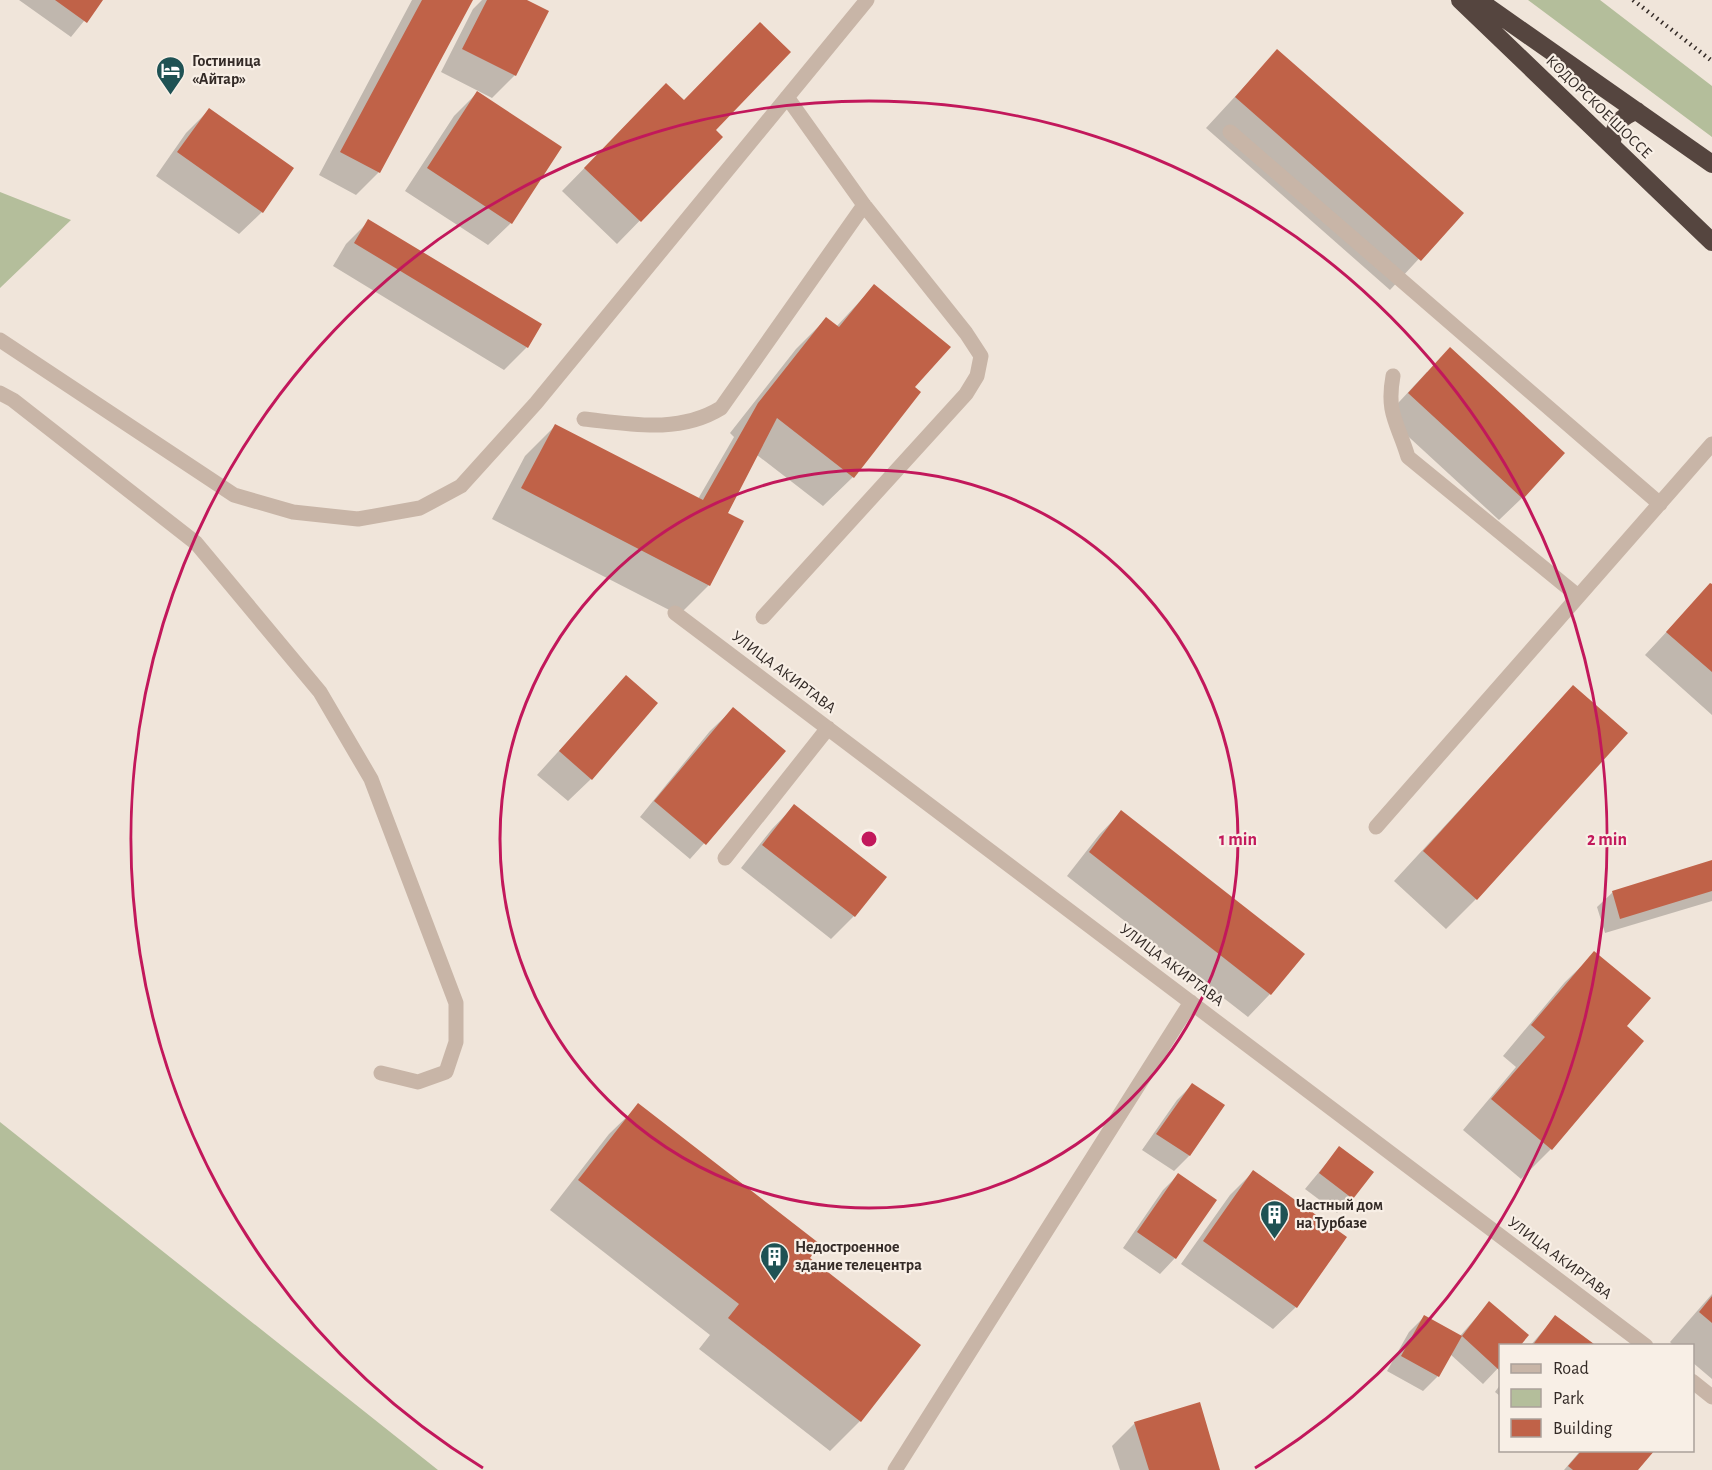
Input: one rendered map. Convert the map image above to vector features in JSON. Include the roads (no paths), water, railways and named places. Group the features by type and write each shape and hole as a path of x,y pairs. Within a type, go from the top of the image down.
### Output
{"highway":[{"name":"КОДОРСКОЕ ШОССЕ","path":"1460,0 1712,242"},
{"name":"КОДОРСКОЕ ШОССЕ","path":"1478,0 1712,164"},
{"path":"1611,145 1616,125 1624,115 1637,111"}],"street":[{"path":"0,340 234,495 293,512 358,519 420,508 461,486 536,403 867,0"},
{"path":"763,618 966,394 977,376 981,356 966,333 864,205 787,98"},
{"path":"1230,132 1660,504"},
{"path":"584,419 640,425 671,425 702,420 721,408 864,205"},
{"path":"1392,376 1389,395 1391,417 1402,438 1408,457 1578,597"},
{"path":"0,393 14,400 196,543 320,692 371,779 456,1003 456,1042 446,1072 418,1082 381,1074"},
{"path":"1376,826 1712,444"},
{"name":"УЛИЦА АКИРТАВА","path":"675,613 1643,1344"},
{"path":"725,858 828,728"},
{"path":"895,1470 1191,1002"},
{"path":"1694,1383 1712,1397"}],"railway":[{"path":"1633,0 1712,61"}],"place":[{"name":"Гостиница «Айтар»","path":"171,96"},
{"name":"Частный дом на Турбазе","path":"1275,1240"},
{"name":"Недостроенное здание телецентра","path":"774,1282"}]}
